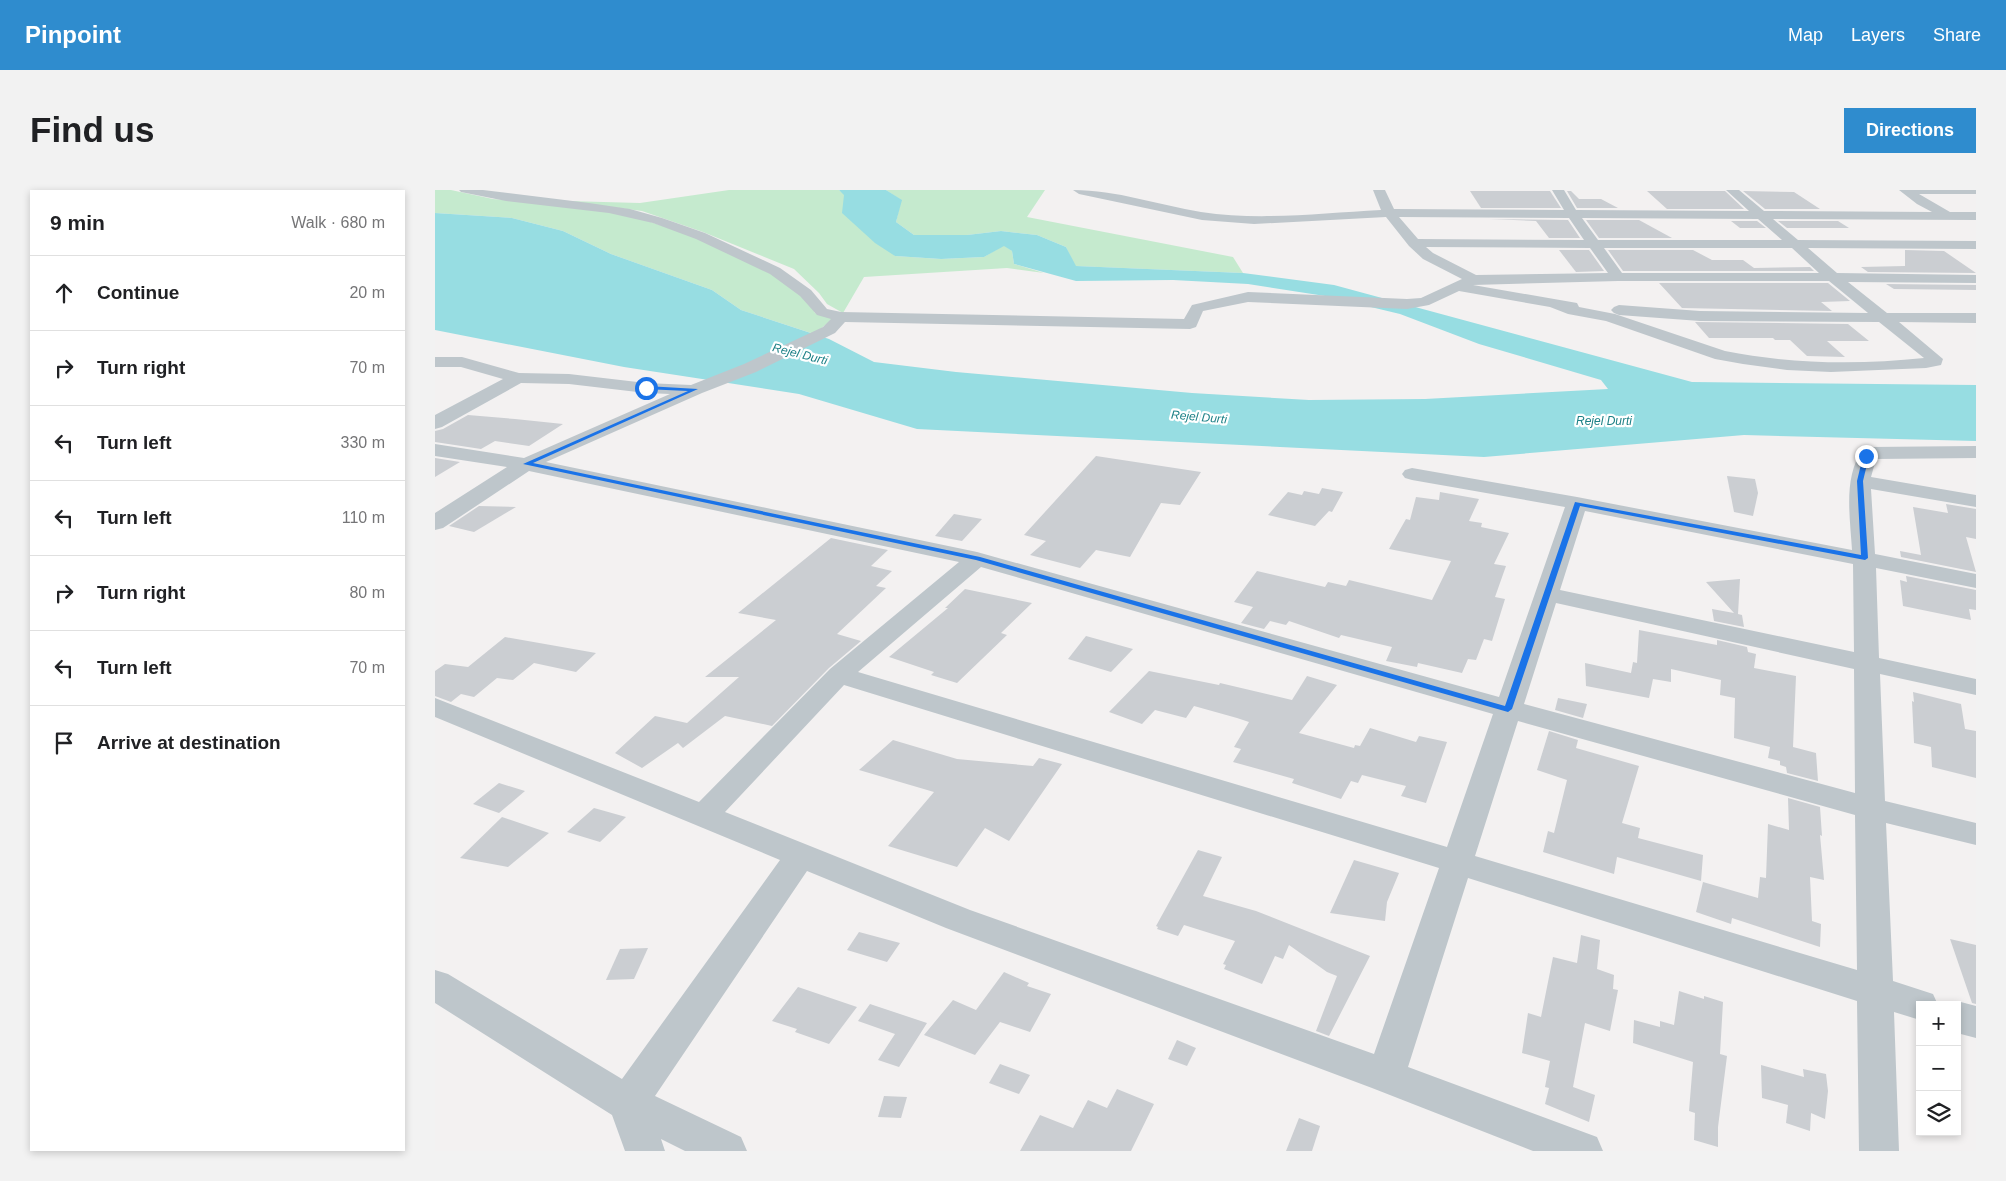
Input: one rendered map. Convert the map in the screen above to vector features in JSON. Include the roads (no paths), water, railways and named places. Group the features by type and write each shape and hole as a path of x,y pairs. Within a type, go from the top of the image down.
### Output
{"street":[{"path":"465,190 497,197 570,204 632,213 696,234 777,270 812,298 822,312 841,317 1189,324 1197,308 1249,298 1407,304 1425,302 1466,283 1618,277 1833,276 1976,279"},
{"path":"1079,190 1210,216 1254,220 1389,213 1976,216"},
{"path":"1379,190 1389,213 1414,242 1428,256 1466,283 1556,304 1700,316 1976,318"},
{"path":"1558,190 1571,214 1595,243 1618,277"},
{"path":"1556,304 1573,311 1609,317 1721,355 1739,359 1779,365 1850,368 1935,361 1935,359 1732,190"},
{"path":"1899,190 1976,190"},
{"path":"1908,190 1921,201 1969,228"},
{"path":"1414,242 1976,245"},
{"path":"435,523 526,464 696,389 750,368 829,330 841,317"},
{"path":"435,362 463,362 518,378 569,379 646,388 696,389"},
{"path":"435,424 518,378"},
{"path":"435,450 526,464 977,559 1508,709 1870,808 1976,834"},
{"path":"1879,1151 1865,558 1860,481 1866,456 1870,453 1976,452"},
{"path":"1413,474 1577,503 1976,581"},
{"path":"1860,481 1976,501"},
{"path":"1386,1076 1577,503"},
{"path":"703,816 839,675 977,559"},
{"path":"1547,594 1976,687"},
{"path":"839,675 1457,862 1916,1004"},
{"path":"435,707 968,922 1386,1076 1583,1151"},
{"path":"629,1103 801,855"},
{"path":"435,985 629,1103 727,1151"},
{"path":"1961,1018 1976,1022"},
{"path":"629,1103 645,1151"}],"water":[{"name":"Rejel Durti","path":"839,190 886,190 902,200 896,222 914,235 967,235 1001,231 1037,235 1066,247 1076,266 1243,273 1334,285 1692,382 1976,385 1976,441 1744,435 1484,457 917,429 799,394 624,367 435,330 435,213 512,218 563,231 611,254 712,290 741,310 829,339 874,362 956,372 1192,393 1309,400 1425,399 1608,389 1601,380 1479,344 1400,314 1325,296 1248,284 1173,280 1076,281 1014,264 1012,251 1004,246 984,257 941,259 895,256 875,243 842,213 844,195"}]}
